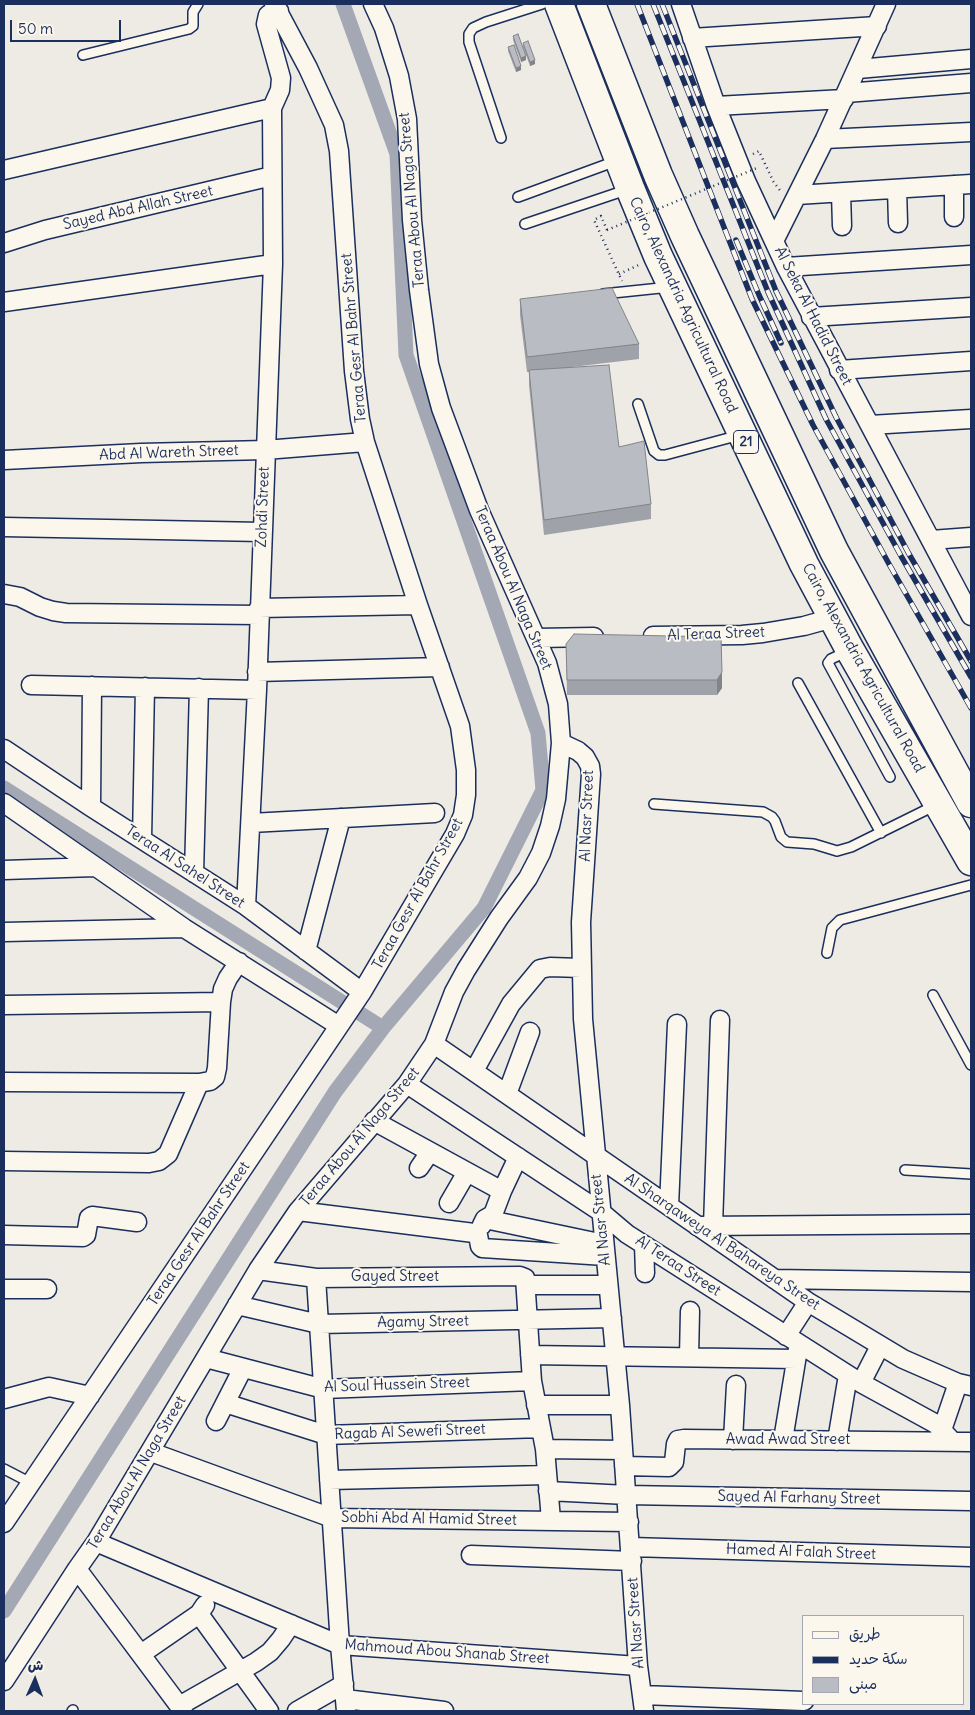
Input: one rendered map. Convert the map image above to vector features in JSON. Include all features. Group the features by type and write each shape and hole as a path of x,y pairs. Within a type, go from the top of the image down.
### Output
{"highway":[{"name":"Cairo, Alexandria Agricultural Road","path":"559,4 630,188 672,287 804,564 850,650 971,861"},
{"name":"Cairo, Alexandria Agricultural Road","path":"591,4 658,175 685,236 834,551 971,803"}],"street":[{"name":"Teraa Abou Al Naga Street","path":"4,1681 76,1569 96,1542 258,1270 298,1211 407,1084 434,1044 454,992 462,977 499,918 528,878 541,853 556,799 561,743 558,704 548,663 508,578 479,510 454,444 429,364 418,290 407,120 399,76 384,28 372,4"},
{"name":"Al Seka Al Hadid Street","path":"680,4 716,106 746,182 786,267 839,370 931,540 966,596 971,616"},
{"path":"774,241 825,140 886,4"},
{"name":"Zohdi Street","path":"246,906 257,681 273,264 272,108 280,90 281,78 266,24 268,15 276,7"},
{"name":"Teraa Gesr Al Bahr Street","path":"4,1523 362,992 455,834 463,815 466,795 466,770 460,726 418,605 365,442 360,419 354,371 339,151 334,125 308,68 276,7"},
{"path":"692,38 876,26"},
{"path":"858,69 971,59"},
{"path":"716,106 845,96 971,82"},
{"path":"4,170 272,108"},
{"path":"825,140 971,132"},
{"name":"Sayed Abd Allah Street","path":"4,243 45,230 272,176"},
{"path":"795,199 841,193 971,184"},
{"path":"954,186 954,217"},
{"path":"897,189 898,223"},
{"path":"841,193 842,226"},
{"path":"786,267 971,255"},
{"path":"4,302 273,264"},
{"path":"811,317 971,307"},
{"path":"839,370 971,361"},
{"path":"870,425 971,419"},
{"name":"Abd Al Wareth Street","path":"4,460 141,453 265,450 365,442"},
{"path":"4,527 262,532"},
{"path":"931,540 971,537"},
{"path":"4,594 20,597 52,611 66,613 259,611 418,605"},
{"name":"Al Teraa Street","path":"635,637 763,633 804,626 833,618"},
{"path":"537,638 615,637"},
{"path":"31,686 199,688 257,681 440,667"},
{"path":"91,808 92,686"},
{"path":"142,839 145,686"},
{"path":"194,873 199,688"},
{"name":"Al Nasr Street","path":"561,743 578,751 585,757 592,774 581,922 583,1019 620,1405 638,1666 643,1703"},
{"name":"Teraa Al Sahel Street","path":"4,749 91,808 246,906 362,992"},
{"path":"4,803 184,928 339,1026"},
{"path":"251,823 435,813"},
{"path":"306,950 341,818"},
{"path":"4,870 95,867"},
{"path":"4,932 184,928"},
{"path":"4,1082 199,1083 210,1080 214,1077 216,1068 220,1002 228,978 239,962"},
{"path":"474,1071 511,1004 540,969 550,967 581,968"},
{"path":"4,1005 220,1002"},
{"path":"720,1020 705,1226 971,1224"},
{"path":"668,1206 678,1024"},
{"path":"507,1094 530,1032"},
{"name":"Al Sharqaweya Al Bahareya Street","path":"434,1044 668,1206 705,1226 774,1279 808,1302 902,1359 965,1385"},
{"path":"4,1161 149,1163 160,1161 168,1154 199,1083"},
{"name":"Al Teraa Street","path":"407,1084 601,1212 620,1230 794,1346 936,1424 947,1436"},
{"path":"374,1121 502,1191"},
{"path":"420,1168 430,1152"},
{"path":"298,1211 474,1233 494,1212 518,1157"},
{"path":"449,1203 467,1172"},
{"path":"4,1235 83,1238 86,1235 89,1218 92,1216 137,1222"},
{"path":"481,1227 522,1226 605,1250"},
{"path":"521,1250 522,1226"},
{"path":"481,1227 479,1245 481,1247 521,1250 605,1250"},
{"path":"644,1245 645,1273"},
{"name":"Gayed Street","path":"258,1270 316,1278 520,1276 525,1278 526,1285"},
{"path":"316,1278 345,1698"},
{"path":"774,1279 971,1282"},
{"path":"551,1520 545,1449 532,1381 526,1285 608,1285"},
{"path":"4,1289 47,1288"},
{"path":"783,1440 794,1346 808,1302"},
{"name":"Agamy Street","path":"237,1305 319,1324 612,1318"},
{"path":"689,1357 690,1311"},
{"path":"530,1355 689,1357 794,1346"},
{"path":"837,1441 855,1379 880,1346"},
{"name":"Al Soul Hussein Street","path":"206,1358 324,1389 532,1381"},
{"path":"216,1421 243,1368"},
{"path":"733,1440 736,1384"},
{"path":"947,1436 965,1385"},
{"path":"4,1399 49,1387 90,1396"},
{"name":"Ragab Al Sewefi Street","path":"225,1403 326,1435 541,1428"},
{"path":"536,1405 620,1405"},
{"name":"Awad Awad Street","path":"624,1458 669,1467 674,1462 678,1440 837,1441 947,1436 971,1442"},
{"path":"545,1449 624,1458"},
{"name":"Sobhi Abd Al Hamid Street","path":"151,1452 332,1518 629,1522"},
{"name":"Sayed Al Farhany Street","path":"329,1480 548,1483 627,1495 971,1501"},
{"name":"Mahmoud Abou Shanab Street","path":"96,1542 340,1644 638,1666"},
{"name":"Hamed Al Falah Street","path":"471,1555 631,1554 971,1557"},
{"path":"76,1569 181,1708 270,1652 291,1624"},
{"path":"140,1654 199,1614 214,1592"},
{"path":"199,1614 269,1711"},
{"path":"298,1711 345,1698 444,1711"},
{"path":"643,1703 802,1701"}],"lane":[{"path":"84,55 189,29 193,26 193,12 198,4"},
{"path":"501,138 469,42 469,34 473,28 486,22 542,4"},
{"path":"518,197 619,160"},
{"path":"525,224 630,188"},
{"path":"597,295 672,287"},
{"path":"638,404 654,451 659,455 742,434"},
{"path":"850,650 831,659 828,664 890,777"},
{"path":"798,683 881,832"},
{"path":"654,804 763,812 772,817 781,837 787,842 814,844 837,851 851,848 938,804"},
{"path":"827,952 832,928 840,920 971,885"},
{"path":"933,995 971,1065"},
{"path":"905,1170 971,1174"},
{"path":"4,1469 31,1483"}],"path":[{"path":"627,292 594,220 601,216 607,230 757,168 751,155 759,152 778,189 795,199"}],"building":[{"path":"518,34 526,56 521,58 513,36"},
{"path":"528,41 535,60 530,62 523,43"},
{"path":"514,45 521,66 516,68 508,47"},
{"path":"612,288 639,344 527,357 520,299"},
{"path":"609,365 619,447 644,441 651,504 544,520 529,370"},
{"path":"574,634 721,637 722,672 717,680 567,680 566,644"}],"waterway":[{"path":"4,1611 335,1092 383,1028 484,908 543,790 538,733 406,355 397,154 343,4"},
{"path":"4,788 383,1028"}],"railway":[{"path":"637,4 752,299 813,425 971,708"},
{"path":"653,4 768,292 826,419 901,556 971,677"},
{"path":"662,4 776,291 836,417 909,554 971,661"},
{"path":"736,240 781,343"}]}
